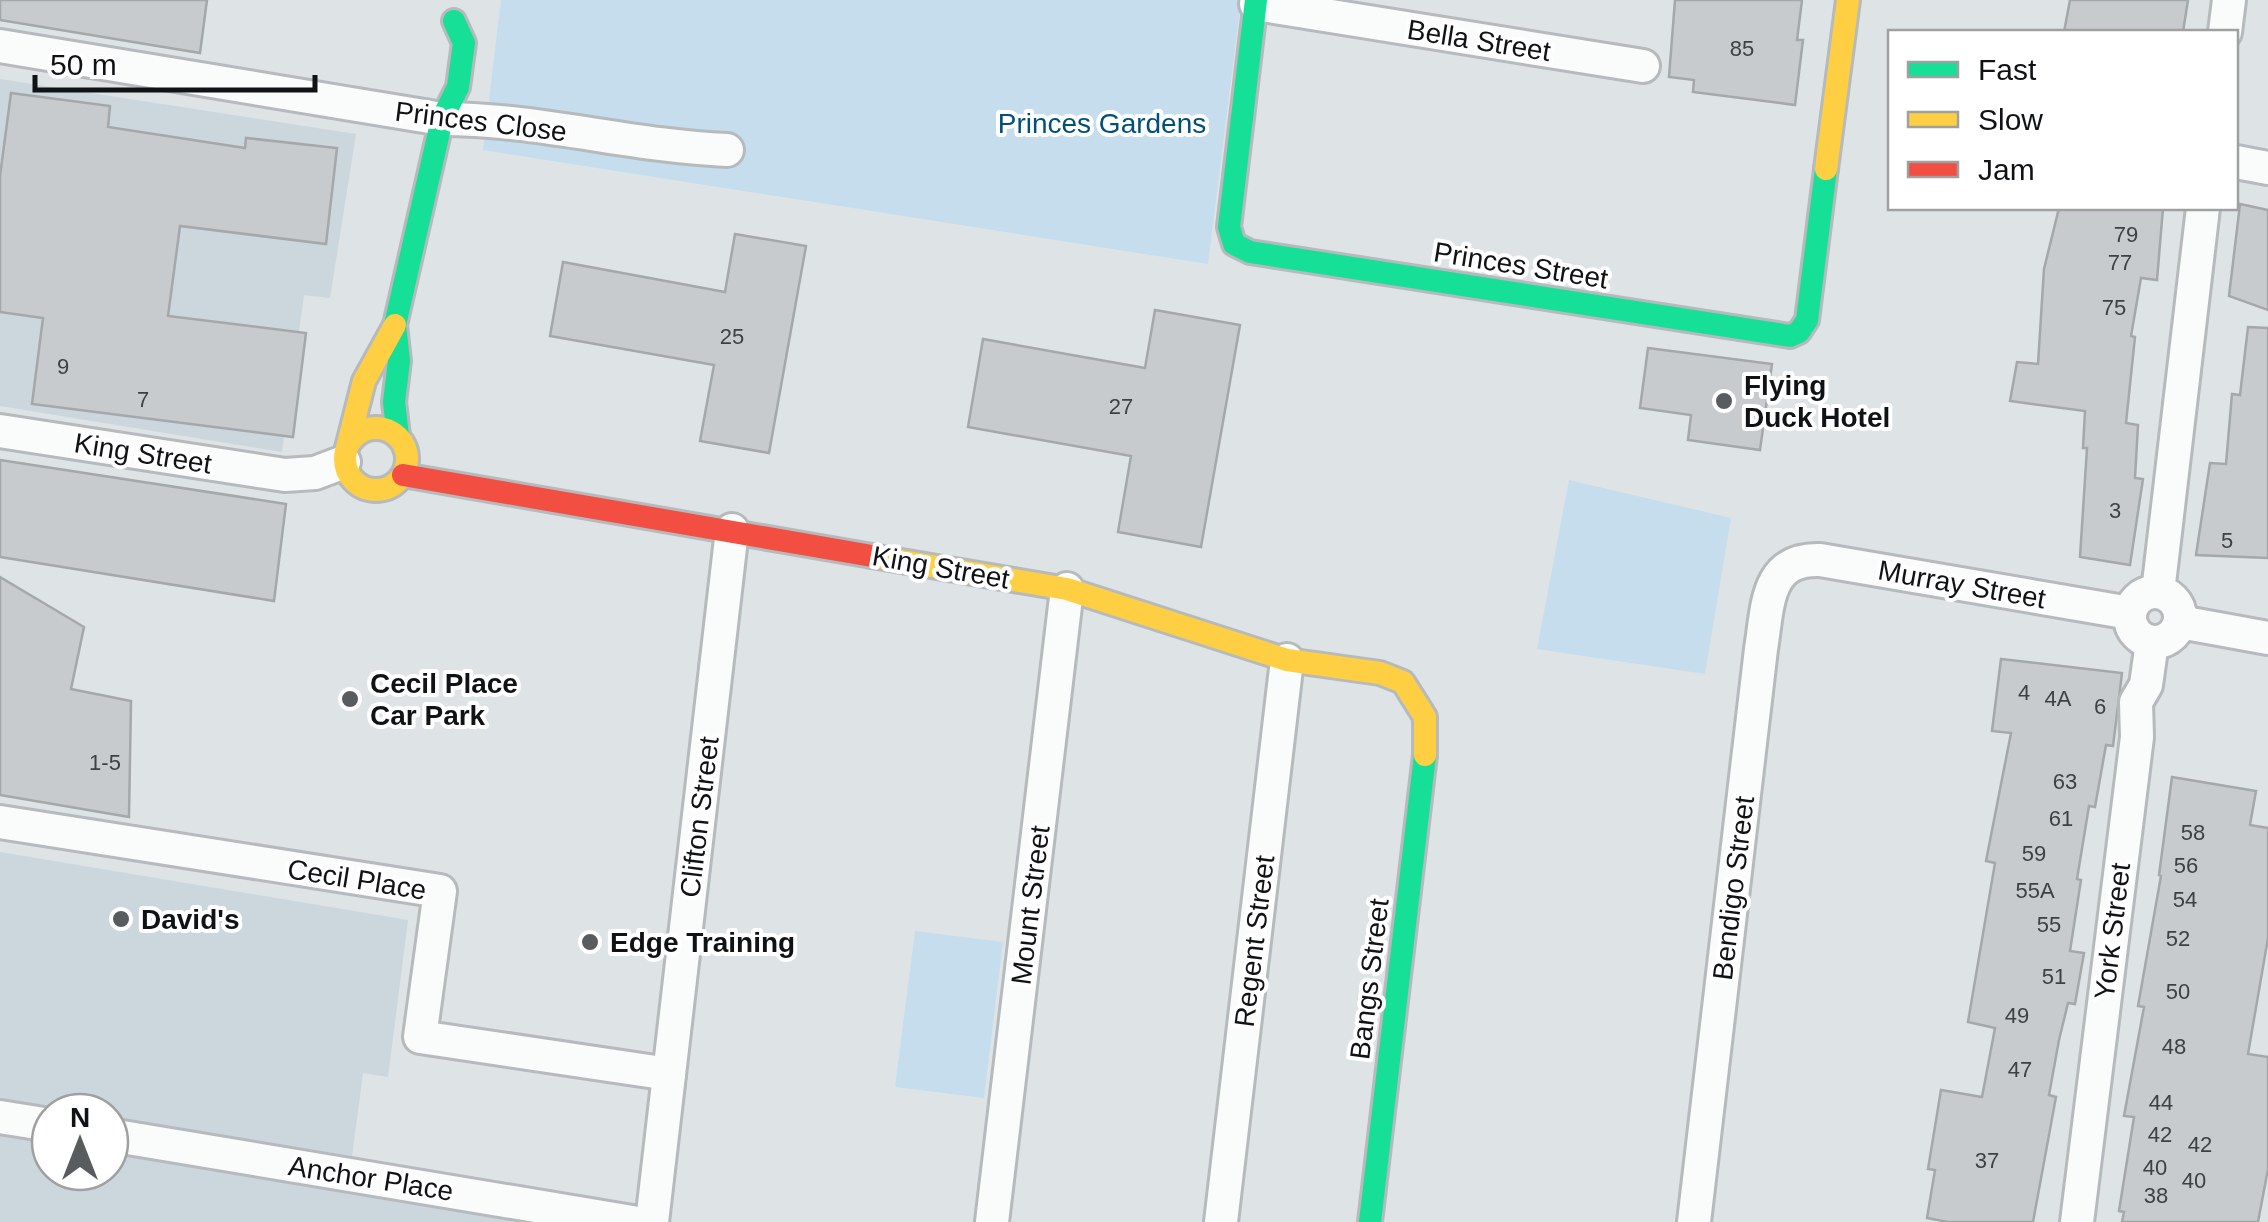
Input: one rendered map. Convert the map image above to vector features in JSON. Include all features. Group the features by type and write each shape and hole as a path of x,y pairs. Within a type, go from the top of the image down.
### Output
{"street":[{"name":"Princes Street","path":"1256,2 1229,227 1231,241 1250,252 1794,336 1803,330 1807,320 1848,0"},
{"path":"2224,30 2228,0"},
{"name":"Bella Street","path":"1256,2 1643,66"},
{"path":"395,324 373,354 354,404 346,453 352,480 369,490 388,488 404,475 407,454 398,436 394,402 400,361 395,324 442,119 458,88 464,43 450,20"},
{"name":"Princes Close","path":"0,46 442,119 487,119 686,148 727,150"},
{"path":"434,84 442,119"},
{"path":"2238,162 2268,168"},
{"path":"2158,592 2204,210"},
{"path":"346,453 354,436 371,428 398,436"},
{"name":"King Street","path":"0,432 286,475 315,472 346,453"},
{"name":"King Street","path":"404,475 1067,589 1287,660 1380,673 1403,682 1425,717 1426,744"},
{"name":"Clifton Street","path":"652,1222 732,530"},
{"name":"Murray Street","path":"1794,563 1820,560 2130,613"},
{"name":"Bendigo Street","path":"1694,1222 1764,632 1776,579 1794,563"},
{"name":"Mount Street","path":"992,1222 1067,589"},
{"path":"2158,592 2170,597 2178,608 2180,622 2165,640 2152,642 2139,637 2130,613 2135,601 2158,592"},
{"path":"2180,622 2268,638"},
{"name":"York Street","path":"2077,1222 2137,737 2136,702 2146,685 2152,642"},
{"name":"Regent Street","path":"1220,1222 1287,660"},
{"name":"Bangs Street","path":"1370,1222 1426,744"},
{"name":"Cecil Place","path":"0,822 440,891 420,1037 669,1074"},
{"path":"0,1117 30,1122"},
{"name":"Anchor Place","path":"130,1138 632,1222"}],"shaded area":[{"path":"0,79 356,134 330,298 304,295 282,452 0,406"},
{"path":"0,852 408,920 388,1077 363,1073 352,1156 130,1121 130,1092 30,1092 30,1105 0,1100"},
{"path":"0,1131 30,1136 30,1192 130,1192 130,1152 564,1222 0,1222"}],"green space":[{"name":"Princes Gardens","path":"501,0 1241,0 1208,264 483,150"},
{"path":"1569,480 1731,518 1705,674 1537,649"},
{"path":"915,931 1003,942 984,1098 895,1087"}],"building":[{"path":"0,0 207,0 200,53 0,20"},
{"path":"1675,0 1802,0 1797,40 1803,40 1795,105 1693,92 1694,80 1669,77"},
{"path":"2070,0 2188,0 2183,30 2064,30"},
{"path":"11,93 110,106 108,127 245,148 246,138 337,148 326,244 180,226 168,316 306,333 293,437 32,404 43,318 0,312 0,176"},
{"path":"2240,204 2268,210 2268,310 2229,296"},
{"path":"2059,210 2163,210 2157,280 2141,278 2131,336 2135,337 2126,423 2138,425 2135,478 2143,479 2130,565 2080,557 2087,448 2083,448 2085,411 2010,401 2017,362 2038,364 2044,269"},
{"path":"735,234 806,246 769,453 700,441 714,365 550,336 563,262 725,292"},
{"path":"1155,310 1240,325 1201,547 1118,532 1131,456 968,427 983,339 1145,368"},
{"path":"2248,327 2268,328 2268,558 2196,555 2210,463 2226,464 2232,394 2240,395"},
{"path":"1648,348 1772,364 1760,450 1688,440 1691,415 1640,408"},
{"path":"0,460 286,504 274,601 0,557"},
{"path":"0,577 84,627 71,689 131,701 129,817 0,795"},
{"path":"2001,659 2122,673 2113,746 2106,745 2095,807 2089,806 2077,879 2081,880 2070,951 2084,953 2075,1004 2068,1003 2059,1040 2049,1095 2056,1097 2033,1222 1948,1222 1927,1218 1935,1170 1928,1169 1941,1090 1982,1097 1995,1028 1968,1022 1995,863 1986,861 2011,733 1992,731"},
{"path":"2172,777 2256,791 2250,825 2268,828 2268,938 2248,1054 2268,1057 2268,1169 2258,1222 2122,1222 2124,1212 2119,1211 2134,1117 2124,1116 2144,1007 2138,1006 2161,876"}],"traffic: fast":[{"path":"1256,0 1229,227 1234,244 1250,252 1790,336 1799,332 1807,320 1826,169"},
{"path":"398,436 394,402 399,361 395,325 442,119 458,87 464,43 454,21"},
{"path":"1370,1222 1425,755"}],"traffic: slow":[{"path":"1826,169 1848,0"},
{"path":"348,444 364,381 395,325"},
{"path":"376,428 398,437 407,459 398,481 376,490 354,481 345,459 354,437 376,428"},
{"path":"872,556 1067,589 1287,660 1380,673 1403,682 1425,717 1425,755"}],"traffic: jam":[{"path":"403,475 872,556"}],"place":[{"name":"Flying Duck Hotel","path":"1724,401"},
{"name":"Cecil Place Car Park","path":"350,699"},
{"name":"David's","path":"121,919"},
{"name":"Edge Training","path":"590,942"}]}
